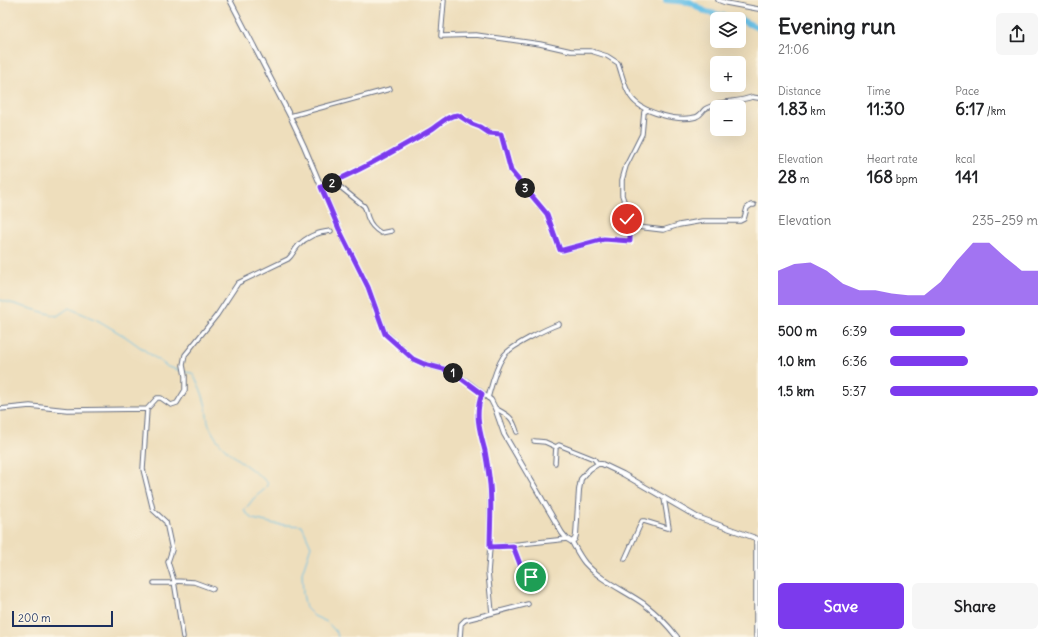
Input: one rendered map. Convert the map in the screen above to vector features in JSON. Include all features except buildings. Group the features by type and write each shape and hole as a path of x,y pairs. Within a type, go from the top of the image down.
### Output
{"street":[{"path":"230,0 290,116 339,229 368,287 385,334 413,359 424,364 451,371 488,398 495,408 508,441 562,533 572,542 582,559 590,568 609,583 656,614 677,637"},
{"path":"444,0 441,36 476,36 540,44 571,51 591,51 607,56 618,63 623,81 631,97 648,110 677,119 686,119 700,116 706,109 717,104 758,98"},
{"path":"718,0 758,9"},
{"path":"290,116 390,89"},
{"path":"321,187 334,182 430,130 450,116 458,115 489,133 501,134 511,171 547,214 560,250 604,239 630,241 627,219 628,211 622,194 622,180 628,160 642,134 644,112 648,110"},
{"path":"334,182 364,206 368,219 379,232 382,233 391,231"},
{"path":"629,226 663,230 679,225 702,221 740,221 744,219 747,208 754,205"},
{"path":"183,637 174,582 168,562 172,550 166,522 153,510 144,476 143,469 147,409 157,398 160,397 171,405 177,403 185,390 183,365 185,355 217,315 238,283 288,259 298,245 313,235 320,232 339,229"},
{"path":"488,398 495,376 505,354 545,330 559,324"},
{"path":"482,394 478,416 490,486 490,547 488,572 492,614"},
{"path":"0,409 30,406 67,410 147,409"},
{"path":"495,408 512,418 517,432"},
{"path":"534,441 545,442 556,447 560,445 594,459 598,464"},
{"path":"555,463 556,447"},
{"path":"572,542 576,535 581,479 590,469 598,464 602,464 623,474 697,517 757,539 756,637"},
{"path":"626,559 642,521 669,528 664,498"},
{"path":"490,547 513,546 567,539"},
{"path":"513,546 523,572 531,577"},
{"path":"154,583 194,582 213,589"},
{"path":"460,637 463,621 528,604"}],"waterway":[{"path":"666,0 690,2 710,13"},
{"path":"746,22 758,28"},
{"path":"0,300 57,316 69,308 99,321 126,337 168,367 182,371"},
{"path":"185,372 192,373 199,385 205,402 209,425 214,435 227,450 268,483 265,489 254,498 244,511 253,519 275,524 302,526 311,546 302,573 303,594 306,608 314,616 327,622 337,633 338,637"}],"route":[{"path":"531,577 523,572 513,546 490,547 490,486 486,456 478,422 479,404 482,394 451,371 424,364 413,359 385,334 368,287 339,229 321,187 373,162 430,130 450,116 458,115 489,133 501,134 511,171 540,203 547,214 553,227 560,250 604,239 630,241 627,219"}]}
